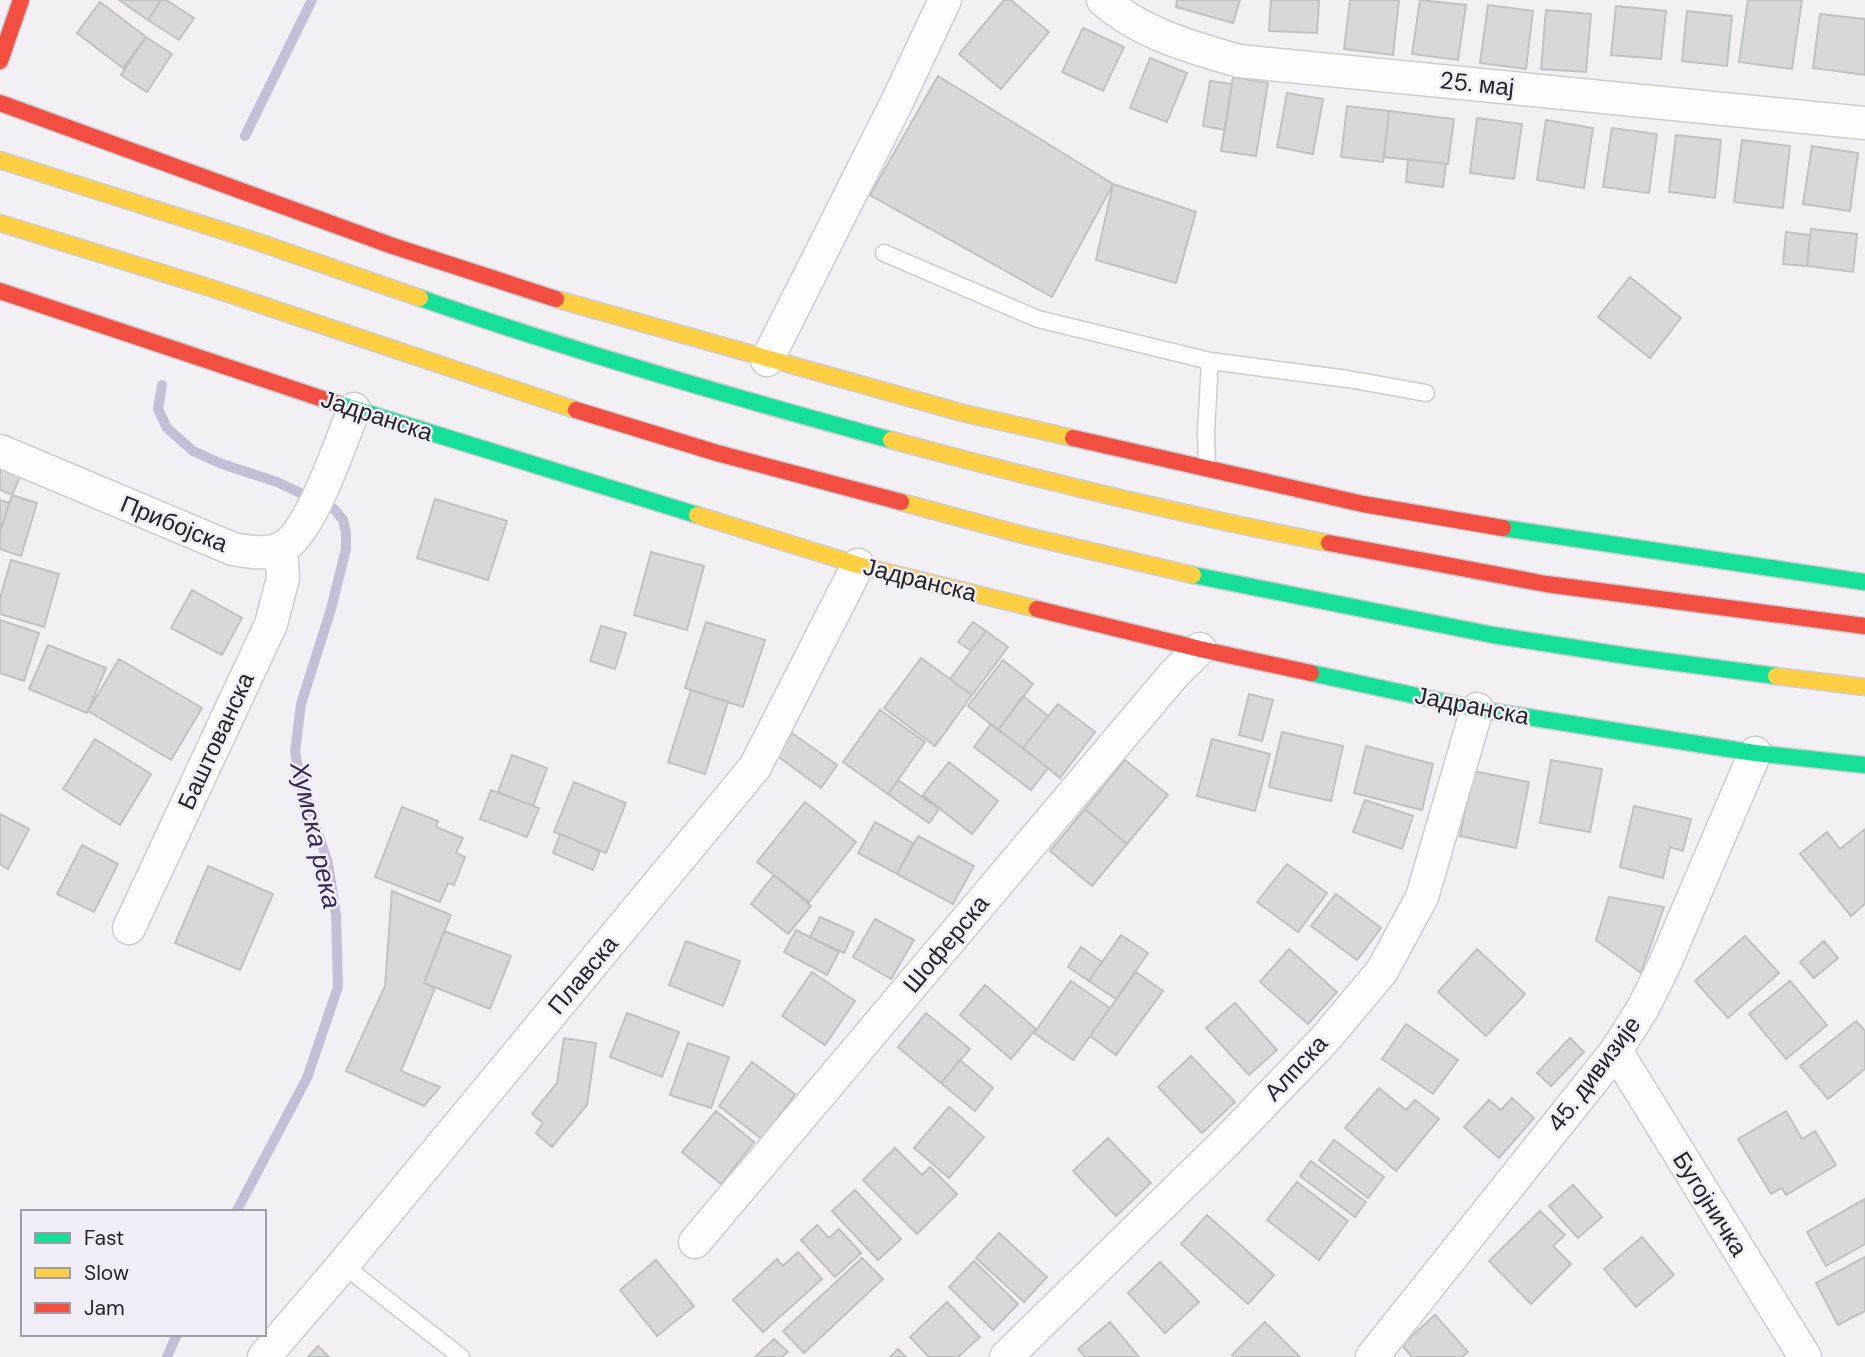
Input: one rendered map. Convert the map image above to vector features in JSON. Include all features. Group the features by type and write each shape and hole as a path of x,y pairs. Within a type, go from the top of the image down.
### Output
{"main road":[{"path":"0,61 21,0"},
{"path":"0,103 390,245 580,307 963,413 1363,504 1563,540 1865,582"},
{"path":"0,160 254,241 518,332 790,413 1005,471 1240,526 1509,577 1604,593 1865,626"},
{"path":"0,223 214,289 569,408 717,453 1027,536 1288,595 1493,635 1634,657 1865,687"},
{"name":"Јадранска","path":"0,291 354,409 858,565 1200,649 1477,709 1755,753 1865,765"}],"street":[{"path":"767,360 945,0"},
{"name":"25. мај","path":"1104,0 1118,12 1158,33 1239,61 1865,123"},
{"path":"281,548 294,539 306,522 354,409"},
{"name":"Прибојска","path":"0,451 233,550 267,552 281,548"},
{"name":"Баштованска","path":"129,928 271,624 283,578 281,548"},
{"name":"Плавска","path":"264,1357 755,767 858,565"},
{"name":"Шоферска","path":"695,1242 1175,673 1200,649"},
{"name":"Алпска","path":"1006,1357 1225,1143 1325,1039 1381,971 1423,897 1477,709"},
{"name":"45. дивизије","path":"1372,1357 1616,1051 1643,1008 1663,968 1755,753"},
{"name":"Бугојничка","path":"1616,1051 1805,1357"}],"lane":[{"path":"884,253 1038,318 1210,361 1348,379 1426,393"},
{"path":"1208,470 1206,432 1210,361"},
{"path":"343,1265 461,1357"}],"building":[{"path":"119,0 161,0 148,20"},
{"path":"161,0 166,0 194,18 179,40 148,20"},
{"path":"1004,0 1011,0 1049,32 1001,89 959,54"},
{"path":"1177,0 1240,0 1233,23 1176,7"},
{"path":"1271,0 1319,0 1317,33 1269,31"},
{"path":"1350,0 1399,0 1393,55 1344,49"},
{"path":"1420,0 1466,5 1458,60 1412,54"},
{"path":"1748,0 1802,0 1792,69 1739,62"},
{"path":"100,2 146,37 123,68 77,33"},
{"path":"1488,5 1533,11 1526,69 1480,63"},
{"path":"1616,6 1666,11 1661,59 1611,55"},
{"path":"1546,10 1591,14 1586,72 1541,69"},
{"path":"1687,11 1732,16 1727,66 1682,61"},
{"path":"1820,14 1865,19 1865,75 1813,68"},
{"path":"1083,28 1124,47 1103,91 1062,72"},
{"path":"146,37 172,54 147,92 121,75"},
{"path":"1150,58 1187,73 1167,122 1130,108"},
{"path":"938,76 1113,184 1052,297 870,195"},
{"path":"1233,77 1268,83 1256,156 1221,151"},
{"path":"1210,81 1232,84 1225,130 1203,126"},
{"path":"1287,93 1323,99 1313,154 1277,147"},
{"path":"1347,106 1389,111 1383,162 1341,157"},
{"path":"1389,111 1454,119 1448,164 1384,157"},
{"path":"1477,118 1522,124 1514,179 1470,173"},
{"path":"1546,120 1593,128 1584,188 1537,180"},
{"path":"1612,128 1657,134 1649,193 1603,187"},
{"path":"1676,135 1721,140 1715,198 1669,192"},
{"path":"1742,140 1790,146 1783,208 1734,202"},
{"path":"1812,146 1858,153 1850,211 1803,204"},
{"path":"1408,159 1446,164 1443,187 1406,182"},
{"path":"1113,184 1196,212 1176,283 1096,260"},
{"path":"1811,229 1857,234 1853,272 1807,266"},
{"path":"1786,232 1810,235 1807,266 1783,264"},
{"path":"1630,277 1681,318 1650,358 1598,317"},
{"path":"0,468 20,477 12,495 0,490"},
{"path":"12,495 37,503 21,556 0,549 0,532"},
{"path":"435,499 507,521 488,580 417,558"},
{"path":"0,500 9,503 0,532"},
{"path":"651,552 704,566 687,630 634,615"},
{"path":"11,560 59,574 44,627 0,614 0,598"},
{"path":"192,590 242,618 222,655 171,628"},
{"path":"0,620 39,633 24,681 0,673"},
{"path":"706,622 765,640 743,707 685,688"},
{"path":"973,622 986,631 971,651 958,642"},
{"path":"601,626 626,633 615,669 590,661"},
{"path":"986,631 1008,647 972,695 950,679"},
{"path":"48,645 106,668 87,713 29,689"},
{"path":"921,658 972,695 935,746 884,708"},
{"path":"119,659 202,708 171,760 88,711"},
{"path":"1003,660 1033,684 998,730 968,706"},
{"path":"691,690 728,702 705,774 668,762"},
{"path":"1249,694 1273,700 1262,741 1239,735"},
{"path":"1023,696 1048,716 1023,748 998,730"},
{"path":"1058,704 1095,732 1060,778 1023,748"},
{"path":"880,710 925,742 888,794 843,762"},
{"path":"991,724 1048,768 1031,790 974,747"},
{"path":"1282,732 1343,746 1331,801 1269,787"},
{"path":"792,733 837,765 821,788 776,755"},
{"path":"95,739 151,774 120,825 63,789"},
{"path":"1212,739 1270,754 1255,811 1197,796"},
{"path":"1366,746 1433,764 1422,810 1354,793"},
{"path":"512,755 547,768 533,806 498,792"},
{"path":"1125,760 1168,795 1127,844 1085,809"},
{"path":"1551,760 1602,769 1590,832 1540,823"},
{"path":"949,762 998,801 972,834 923,795"},
{"path":"1473,771 1529,782 1516,848 1460,836"},
{"path":"898,780 939,809 929,823 888,794"},
{"path":"574,782 626,803 606,853 554,832"},
{"path":"491,790 539,808 527,837 480,819"},
{"path":"1365,800 1413,816 1402,849 1353,832"},
{"path":"805,802 856,842 809,902 757,862"},
{"path":"1634,806 1691,819 1683,851 1670,847 1663,878 1620,867"},
{"path":"402,807 438,821 436,827 463,838 456,853 465,857 454,885 448,883 440,902 375,877"},
{"path":"1085,809 1127,844 1092,886 1050,851"},
{"path":"0,814 29,829 8,869 0,864"},
{"path":"875,822 913,843 897,874 858,853"},
{"path":"1865,829 1865,904 1851,916 1800,854 1827,832 1840,849"},
{"path":"560,834 600,851 593,870 553,853"},
{"path":"918,836 974,866 953,904 897,874"},
{"path":"82,845 118,864 94,912 57,894"},
{"path":"1287,864 1327,893 1298,932 1257,902"},
{"path":"208,866 273,894 240,970 175,943"},
{"path":"774,875 811,906 788,934 751,904"},
{"path":"392,891 451,915 424,983 435,988 401,1071 440,1087 424,1106 346,1071 385,986"},
{"path":"1336,894 1381,928 1357,960 1311,926"},
{"path":"1609,897 1664,907 1641,973 1596,940"},
{"path":"820,917 854,932 844,953 810,937"},
{"path":"875,919 914,940 891,979 853,957"},
{"path":"796,930 839,952 827,975 784,952"},
{"path":"444,931 511,956 490,1009 424,983"},
{"path":"1121,935 1148,953 1116,999 1089,981"},
{"path":"1745,936 1779,973 1728,1018 1695,981"},
{"path":"686,941 740,961 723,1006 669,985"},
{"path":"1824,941 1838,958 1814,978 1800,962"},
{"path":"1081,947 1102,962 1089,981 1068,967"},
{"path":"1289,949 1337,992 1308,1024 1260,982"},
{"path":"1477,949 1525,994 1486,1036 1438,992"},
{"path":"812,972 855,1001 825,1045 782,1016"},
{"path":"1136,972 1163,991 1116,1055 1090,1036"},
{"path":"1071,981 1110,1008 1073,1060 1034,1033"},
{"path":"1790,981 1827,1025 1786,1059 1749,1014"},
{"path":"985,985 1036,1029 1011,1059 960,1015"},
{"path":"1235,1003 1277,1050 1249,1075 1206,1028"},
{"path":"627,1013 679,1032 662,1077 610,1057"},
{"path":"926,1013 970,1049 941,1083 898,1047"},
{"path":"1856,1021 1865,1031 1865,1069 1828,1099 1800,1066"},
{"path":"1406,1024 1458,1060 1433,1094 1382,1059"},
{"path":"564,1038 596,1043 587,1105 552,1147 536,1133 543,1123 532,1114 557,1083"},
{"path":"1570,1038 1584,1052 1551,1086 1537,1073"},
{"path":"688,1043 729,1057 711,1108 670,1095"},
{"path":"1191,1056 1235,1102 1202,1133 1158,1087"},
{"path":"960,1060 993,1088 975,1111 941,1083"},
{"path":"752,1062 795,1094 762,1139 719,1106"},
{"path":"1379,1088 1406,1110 1415,1100 1439,1119 1396,1171 1345,1128"},
{"path":"1512,1098 1534,1118 1499,1158 1464,1127 1489,1100 1501,1110"},
{"path":"949,1107 984,1137 949,1178 914,1148"},
{"path":"716,1111 754,1142 721,1184 682,1152"},
{"path":"1786,1111 1802,1139 1815,1131 1836,1165 1786,1195 1782,1188 1771,1194 1738,1139"},
{"path":"1108,1138 1151,1183 1116,1216 1073,1171"},
{"path":"1334,1140 1384,1177 1368,1198 1319,1160"},
{"path":"895,1148 922,1175 930,1167 957,1194 917,1234 863,1180"},
{"path":"1311,1161 1366,1202 1355,1217 1300,1176"},
{"path":"1297,1182 1348,1221 1319,1260 1267,1220"},
{"path":"1573,1185 1602,1217 1578,1238 1549,1206"},
{"path":"855,1190 901,1239 878,1260 832,1211"},
{"path":"1865,1199 1865,1244 1826,1266 1807,1232"},
{"path":"1540,1211 1565,1235 1553,1246 1571,1264 1531,1304 1489,1261"},
{"path":"1207,1215 1274,1275 1248,1304 1181,1244"},
{"path":"817,1225 829,1238 839,1229 861,1253 835,1277 801,1240"},
{"path":"999,1233 1047,1277 1024,1302 976,1258"},
{"path":"1642,1237 1674,1275 1636,1307 1604,1269"},
{"path":"798,1252 822,1279 763,1332 733,1300 777,1259 783,1266"},
{"path":"1865,1257 1865,1311 1838,1325 1816,1283"},
{"path":"862,1258 883,1279 804,1353 783,1331"},
{"path":"656,1260 694,1306 657,1336 620,1290"},
{"path":"974,1261 1018,1304 993,1330 949,1287"},
{"path":"1160,1262 1199,1302 1165,1333 1128,1293"},
{"path":"947,1302 980,1337 958,1357 929,1357 910,1337"},
{"path":"1435,1315 1468,1352 1462,1357 1412,1357 1402,1345"},
{"path":"1110,1322 1139,1357 1085,1357 1078,1349"},
{"path":"1265,1322 1300,1357 1232,1355"},
{"path":"774,1339 788,1352 782,1357 755,1357"},
{"path":"318,1346 329,1357 308,1357"},
{"path":"898,1349 906,1357 890,1357"}],"waterway":[{"name":"Хумска река","path":"245,136 312,0"},
{"name":"Хумска река","path":"162,385 158,409 167,428 193,451 222,464 277,482 334,509 343,520 346,533 346,549 331,609 301,704 295,752 301,783 328,863 336,915 338,987 307,1078 237,1210"},
{"name":"Хумска река","path":"167,1357 176,1336"}],"traffic: fast":[{"path":"420,298 654,373 891,440"},
{"path":"338,404 697,515"},
{"path":"1503,528 1865,582"},
{"path":"1193,575 1493,635 1776,676"},
{"path":"1311,673 1477,709 1755,753 1865,765"}],"traffic: slow":[{"path":"0,160 255,241 420,298"},
{"path":"0,223 214,289 576,410"},
{"path":"556,299 963,413 1073,438"},
{"path":"891,440 1109,496 1329,543"},
{"path":"901,502 1027,536 1193,575"},
{"path":"697,515 858,565 1037,609"},
{"path":"1776,676 1865,687"}],"traffic: jam":[{"path":"0,61 21,0"},
{"path":"0,103 390,245 556,299"},
{"path":"0,291 338,404"},
{"path":"576,410 717,453 901,502"},
{"path":"1073,438 1363,504 1503,528"},
{"path":"1329,543 1546,584 1865,626"},
{"path":"1037,609 1311,673"}]}
